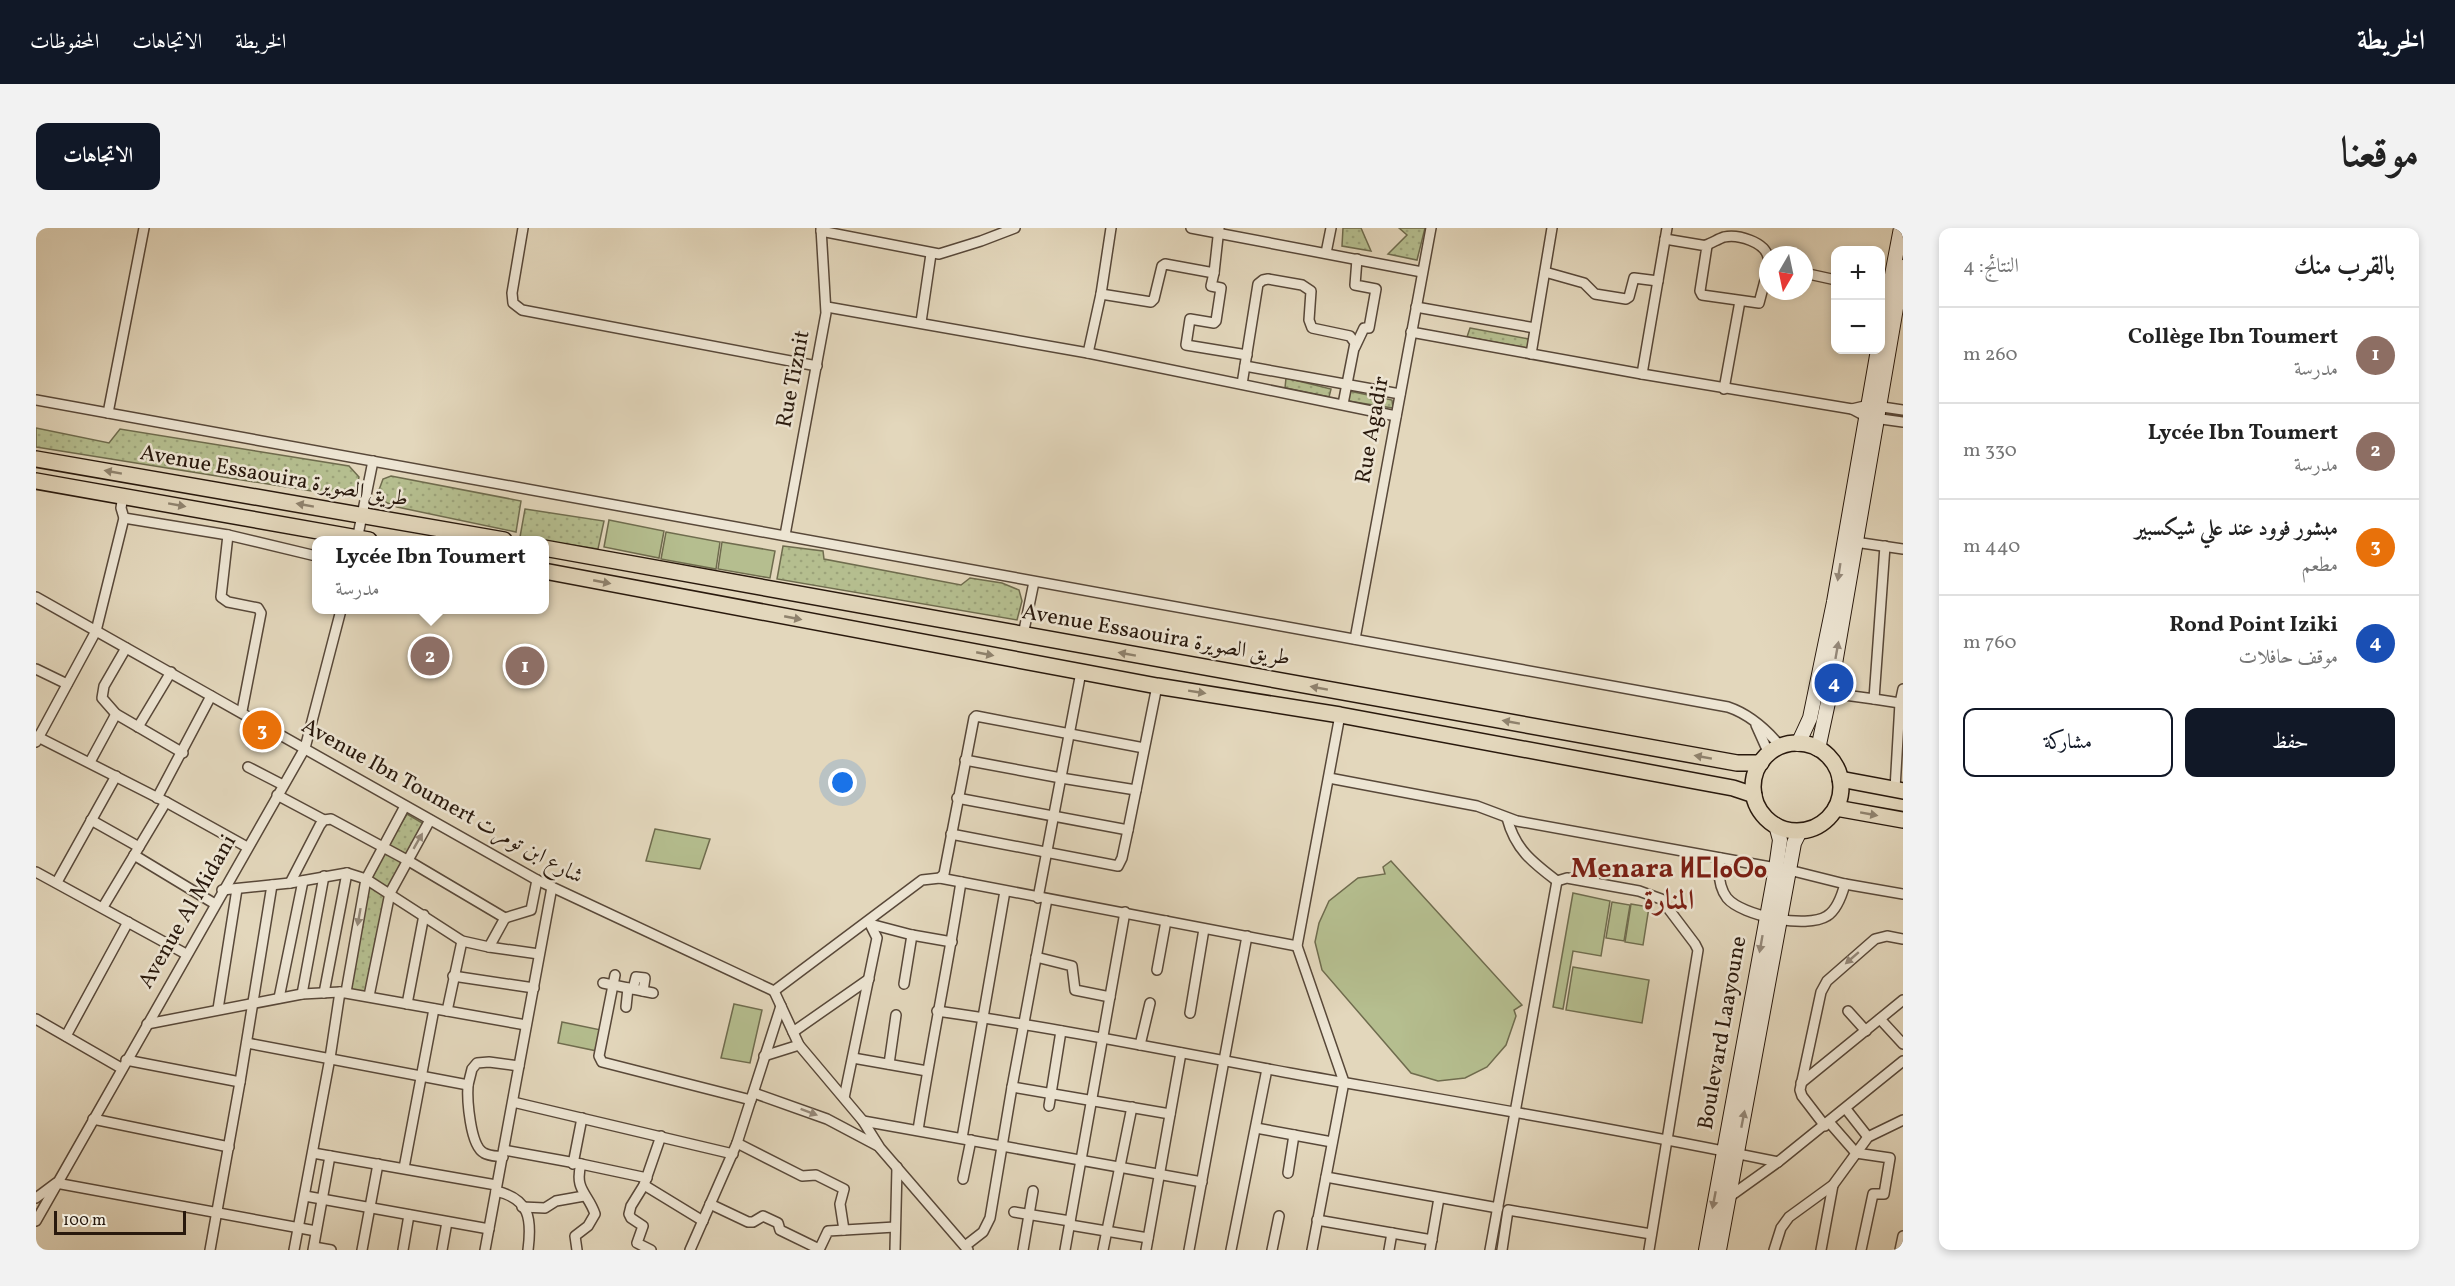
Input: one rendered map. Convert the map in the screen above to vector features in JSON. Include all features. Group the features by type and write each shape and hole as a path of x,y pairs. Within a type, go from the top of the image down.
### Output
{"main road":[{"name":"Avenue Essaouira طريق الصويرة","path":"36,459 481,536"},
{"name":"Avenue Essaouira طريق الصويرة","path":"36,482 123,495 340,536"},
{"name":"Avenue Essaouira طريق الصويرة","path":"549,549 1737,763 1770,754"},
{"path":"549,572 1157,686 1340,716 1733,788 1755,795"},
{"path":"1798,744 1818,749 1832,761 1840,779 1840,796 1836,808 1820,825 1800,831 1776,825 1762,813 1755,795 1755,778 1770,754 1798,744"},
{"path":"1840,779 1899,790"},
{"path":"1836,808 1903,820"}],"street":[{"path":"108,413 144,228"},
{"path":"523,228 512,293 513,303 522,310 817,366"},
{"path":"821,229 931,254 947,253 1015,228"},
{"path":"1088,353 1101,294 1111,228"},
{"path":"1191,228 1219,230 1422,272"},
{"path":"1326,253 1331,228"},
{"name":"Rue Agadir","path":"1355,639 1431,228"},
{"path":"1531,354 1552,228"},
{"path":"1642,375 1667,228"},
{"path":"1798,744 1810,718 1873,412 1892,333 1889,290 1901,228"},
{"name":"Rue Tiznit","path":"785,536 827,307 821,229"},
{"path":"1219,230 1211,286 1221,288 1216,321 1191,319 1186,345 1247,355"},
{"path":"1665,239 1706,245 1722,237 1732,237 1759,243 1763,246"},
{"path":"1706,245 1708,248 1700,294 1759,303 1760,300"},
{"path":"921,322 931,254"},
{"path":"1354,349 1364,328 1369,327 1376,289 1355,285 1357,259"},
{"path":"1101,294 1151,302 1154,299 1162,266 1166,264 1214,273"},
{"path":"1889,290 1903,267"},
{"path":"1545,272 1584,283 1595,294 1626,299 1629,297 1634,278 1658,281"},
{"path":"1813,275 1831,279"},
{"path":"1242,384 1257,288 1260,282 1268,279 1308,287 1312,297 1309,324 1317,329 1350,336 1355,343 1343,404"},
{"path":"1724,389 1740,301"},
{"path":"827,307 1088,353 1396,416"},
{"path":"1416,308 1535,328"},
{"path":"1411,332 1642,375 1873,412 1903,422"},
{"path":"1818,749 1830,693 1855,542 1873,412 1878,354"},
{"path":"1245,366 1400,394"},
{"path":"36,400 1728,707 1742,712 1770,734 1770,754"},
{"path":"1873,412 1903,410"},
{"path":"361,536 373,461"},
{"path":"123,495 121,508 124,518 96,631 37,739 90,762 247,847"},
{"path":"124,518 228,535 312,555"},
{"path":"228,535 221,597 228,602 258,608 261,613 242,711"},
{"path":"1855,542 1903,549"},
{"path":"1874,699 1885,546"},
{"path":"1023,635 1034,582"},
{"name":"Avenue Ibn Toumert شارع ابن تومرت","path":"36,597 211,696 242,711 537,880 774,991"},
{"name":"Avenue Al Midani","path":"36,1221 304,748 340,614"},
{"path":"126,648 102,690 102,698 116,714 183,753"},
{"path":"36,669 67,684"},
{"path":"138,728 171,672"},
{"path":"1081,672 1046,853 1042,898 1036,957 1003,1146 989,1222 983,1232 966,1248 880,1148 863,1120 799,1045 774,991 869,923 922,880 940,878 1042,898 1125,912 1297,946"},
{"path":"951,834 1118,866 1128,830 1157,686"},
{"path":"1899,790 1900,703 1903,689"},
{"path":"1830,693 1900,703"},
{"path":"103,907 136,851 211,696"},
{"path":"90,762 116,714"},
{"path":"940,878 944,874 974,718 979,715 1144,748"},
{"path":"1311,1250 1344,1082 1297,946 1340,716"},
{"path":"1756,725 1770,754"},
{"path":"965,760 1136,790"},
{"path":"248,767 283,786"},
{"path":"57,882 116,776"},
{"path":"1329,778 1477,806 1493,810 1507,818 1783,869 1845,884 1903,894"},
{"path":"277,795 324,820 331,819 383,846 505,918"},
{"path":"957,798 1128,830"},
{"path":"294,1250 366,879 405,806"},
{"path":"1507,818 1516,843 1557,881"},
{"path":"91,820 214,904"},
{"path":"290,883 324,820"},
{"path":"369,996 390,893 430,820"},
{"name":"Boulevard Laayoune","path":"1706,1250 1730,1152 1781,918 1783,869 1776,825"},
{"name":"Boulevard Laayoune","path":"1719,1250 1729,1197 1730,1152 1766,916 1800,831"},
{"path":"1720,858 1718,873 1727,898 1738,906 1766,916 1804,922 1827,916 1839,903 1845,884"},
{"path":"36,873 57,882 186,954"},
{"path":"324,993 347,873"},
{"path":"222,890 290,883 347,873 366,879 390,893 462,941 539,954"},
{"path":"302,994 324,876"},
{"path":"1557,881 1567,878 1651,894 1661,898 1695,944 1698,958 1649,1250"},
{"path":"489,947 505,918 531,910 537,880"},
{"path":"279,998 303,881"},
{"path":"1491,1250 1557,881"},
{"path":"918,1130 961,882"},
{"path":"210,1250 254,1003 272,885"},
{"path":"485,1250 552,887"},
{"path":"218,1009 237,889"},
{"path":"963,1179 966,1139 983,1017 1005,891"},
{"path":"1065,1250 1125,912"},
{"path":"407,1004 424,915"},
{"path":"1157,969 1166,921"},
{"path":"66,1036 128,922"},
{"path":"869,923 912,935 952,942"},
{"path":"844,1098 877,938 869,923"},
{"path":"1190,1013 1204,929"},
{"path":"904,984 912,935"},
{"path":"1189,1250 1226,1061 1247,936"},
{"path":"1860,1250 1873,1194 1884,1194 1890,1158 1856,1153 1802,1096 1801,1083 1821,992 1827,981 1875,939 1887,936 1903,939"},
{"path":"447,1011 462,941"},
{"path":"1036,957 1072,966 1075,990 1110,997"},
{"path":"615,975 599,1056 602,1062 752,1096 827,1119 880,1148"},
{"path":"453,976 534,988"},
{"path":"793,1032 869,979"},
{"path":"603,983 639,990 626,1007"},
{"path":"147,1024 302,994 343,992 526,1025"},
{"path":"1801,1083 1903,1000"},
{"path":"1140,1045 1150,1004"},
{"path":"702,1250 691,1248 733,1154 781,1006"},
{"path":"404,1168 434,1009"},
{"path":"937,1011 1103,1037 1267,1069 1667,1139 1778,1162"},
{"path":"1848,1011 1866,1031"},
{"path":"889,1064 896,1015"},
{"path":"36,1018 66,1036 124,1064 240,1083"},
{"path":"1880,1019 1903,1044"},
{"path":"1049,1106 1061,1031"},
{"path":"247,1043 468,1085"},
{"path":"764,1056 799,1045"},
{"path":"1146,1250 1181,1053"},
{"path":"853,1058 927,1071"},
{"path":"1729,1197 1827,1124 1903,1061"},
{"path":"519,1066 489,1062 477,1063 472,1069 468,1085 470,1120 478,1147 484,1154 503,1153 577,1164 646,1181 703,1221"},
{"path":"1231,1250 1267,1069"},
{"path":"1012,1087 1170,1114"},
{"path":"513,1102 733,1154"},
{"path":"1103,1250 1132,1107"},
{"path":"1845,1108 1869,1137"},
{"path":"577,1250 575,1236 588,1226 595,1214 591,1202 584,1196 577,1177 582,1118"},
{"path":"93,1119 229,1147"},
{"path":"863,1120 1202,1182"},
{"path":"1774,1250 1781,1228 1789,1217 1833,1185 1869,1137 1903,1120"},
{"path":"1256,1128 1332,1142"},
{"path":"1288,1173 1293,1135"},
{"path":"651,1250 635,1246 643,1226 629,1214 631,1206 646,1181 661,1136"},
{"path":"737,1143 802,1176 816,1175 840,1186 844,1190 840,1204 844,1230"},
{"path":"313,1153 404,1168 496,1188 515,1197 527,1214 530,1225 528,1250"},
{"path":"330,1156 313,1248 331,1250"},
{"path":"362,1250 378,1164"},
{"path":"895,1250 897,1167"},
{"path":"1326,1177 1498,1208"},
{"path":"36,1198 56,1183 316,1231"},
{"path":"1821,1250 1833,1185"},
{"path":"1023,1250 1033,1191"},
{"path":"304,1196 489,1229"},
{"path":"522,1207 545,1208 556,1201 584,1196"},
{"path":"1317,1221 1392,1233 1431,1245 1440,1198"},
{"path":"710,1204 748,1222 764,1216 778,1223 780,1230 819,1250 828,1231 895,1227"},
{"path":"1502,1250 1508,1210 1652,1234"},
{"path":"1014,1212 1106,1232 1148,1238"},
{"path":"403,1250 409,1215"},
{"path":"1272,1250 1279,1216"},
{"path":"442,1250 447,1222"},
{"path":"1389,1250 1392,1233"},
{"path":"1900,1250 1903,1236"}],"green space":[{"path":"1343,228 1361,228 1371,251 1342,246"},
{"path":"1399,228 1425,228 1417,260 1388,254 1407,235"},
{"path":"1470,328 1529,339 1528,348 1467,337"},
{"path":"1286,378 1331,389 1329,397 1285,388"},
{"path":"1349,391 1392,400 1393,408 1348,401"},
{"path":"36,428 109,443 120,429 349,466 359,477 355,498 36,447"},
{"path":"391,476 521,501 516,532 397,507 376,498 383,479"},
{"path":"525,509 604,521 598,549 549,541 549,536 520,536"},
{"path":"609,520 664,531 659,558 604,547"},
{"path":"666,532 720,542 716,569 661,559"},
{"path":"722,542 775,551 770,578 718,569"},
{"path":"783,546 823,551 824,559 961,585 970,578 1002,583 1019,590 1022,601 1017,620 777,579"},
{"path":"407,814 424,824 406,854 388,845"},
{"path":"655,829 710,839 700,869 646,861"},
{"path":"385,851 405,858 388,888 371,878"},
{"path":"1391,861 1522,1005 1514,1010 1516,1016 1506,1045 1487,1067 1465,1078 1438,1081 1411,1073 1322,970 1315,942 1319,923 1329,901 1358,878 1385,874 1383,867"},
{"path":"368,883 387,894 367,992 346,990"},
{"path":"1573,893 1610,901 1601,956 1573,951 1563,1009 1553,1007"},
{"path":"1612,902 1630,905 1624,941 1606,938"},
{"path":"1631,904 1649,907 1643,945 1625,942"},
{"path":"1573,967 1649,980 1642,1023 1566,1010"},
{"path":"734,1004 762,1010 750,1063 721,1058"},
{"path":"562,1022 601,1030 597,1051 558,1043"}],"place":[{"name":"Lycée Ibn Toumert","path":"430,656"},
{"name":"Collège Ibn Toumert","path":"525,666"},
{"name":"Rond Point Iziki","path":"1834,683"},
{"name":"مبشور فوود عند علي شيكسبير","path":"262,730"}],"district":[{"name":"Menara ⵍⵎⵏⴰⵔⴰ المنارة","path":"1669,885"}]}
